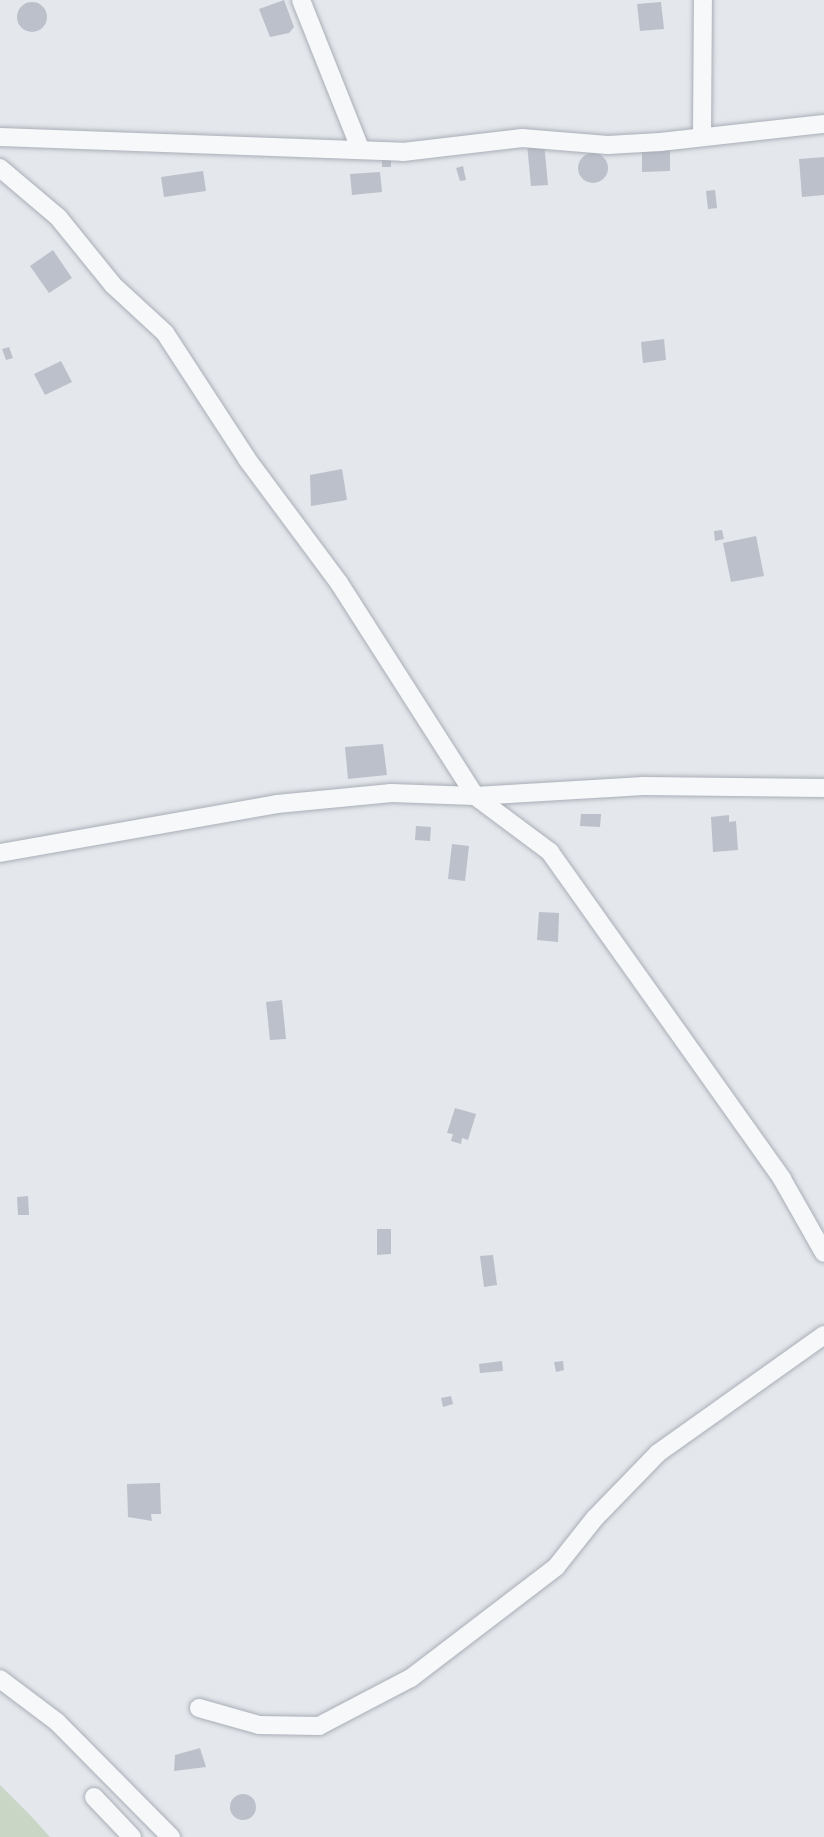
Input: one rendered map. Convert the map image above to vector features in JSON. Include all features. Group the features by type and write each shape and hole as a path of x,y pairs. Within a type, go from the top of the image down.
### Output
{"street":[{"path":"301,0 360,148"},
{"path":"702,134 703,0"},
{"path":"0,137 430,150 522,138 608,145 824,124"},
{"path":"0,168 58,217 113,285 165,333 247,459 339,583 475,796 550,852 782,1179 824,1253"},
{"path":"0,853 277,804 391,793 475,796 644,786 824,788"},
{"path":"199,1708 259,1725 319,1726 411,1678 556,1567 658,1453 824,1335"},
{"path":"0,1679 57,1722 171,1837"},
{"path":"94,1797 132,1837"}],"green space":[{"path":"0,1785 30,1815 50,1837 0,1837"}],"building":[{"path":"284,0 294,27 289,33 270,37 259,9"},
{"path":"32,2 42,7 47,17 42,27 32,32 22,27 17,17 22,7"},
{"path":"661,2 664,29 640,31 637,4"},
{"path":"544,143 548,185 531,186 527,144"},
{"path":"642,150 670,150 670,171 642,172"},
{"path":"593,153 604,157 608,168 604,179 593,183 582,179 578,168 582,157"},
{"path":"382,157 391,157 391,167 382,167"},
{"path":"824,157 824,195 802,197 799,159"},
{"path":"463,166 466,180 460,181 456,168"},
{"path":"203,171 206,191 164,197 161,177"},
{"path":"380,172 382,192 352,195 350,174"},
{"path":"715,190 717,208 708,209 706,191"},
{"path":"53,250 72,278 49,293 30,266"},
{"path":"664,339 666,360 643,363 641,342"},
{"path":"9,347 13,358 6,360 2,349"},
{"path":"61,361 72,382 45,395 34,374"},
{"path":"342,469 347,500 311,506 310,475"},
{"path":"722,530 724,539 715,541 714,531"},
{"path":"756,536 764,576 731,582 723,543"},
{"path":"383,744 387,775 348,779 345,747"},
{"path":"581,814 601,814 600,827 580,826"},
{"path":"729,815 729,822 736,821 738,850 713,852 711,817"},
{"path":"416,826 431,827 430,841 415,840"},
{"path":"452,844 469,846 465,881 448,879"},
{"path":"539,912 559,913 558,942 537,940"},
{"path":"282,1000 286,1039 270,1040 266,1002"},
{"path":"455,1108 476,1114 468,1140 462,1138 461,1144 451,1141 453,1134 447,1133"},
{"path":"28,1196 29,1215 18,1215 17,1197"},
{"path":"377,1229 391,1229 391,1254 377,1255"},
{"path":"493,1255 497,1285 484,1287 480,1256"},
{"path":"502,1361 503,1371 480,1373 479,1364"},
{"path":"563,1361 564,1370 556,1372 554,1362"},
{"path":"451,1396 453,1404 443,1407 441,1398"},
{"path":"160,1483 161,1514 151,1514 152,1521 128,1517 127,1484"},
{"path":"200,1748 206,1767 174,1771 175,1755"},
{"path":"243,1794 252,1798 256,1807 252,1816 243,1820 234,1816 230,1807 234,1798"}]}
